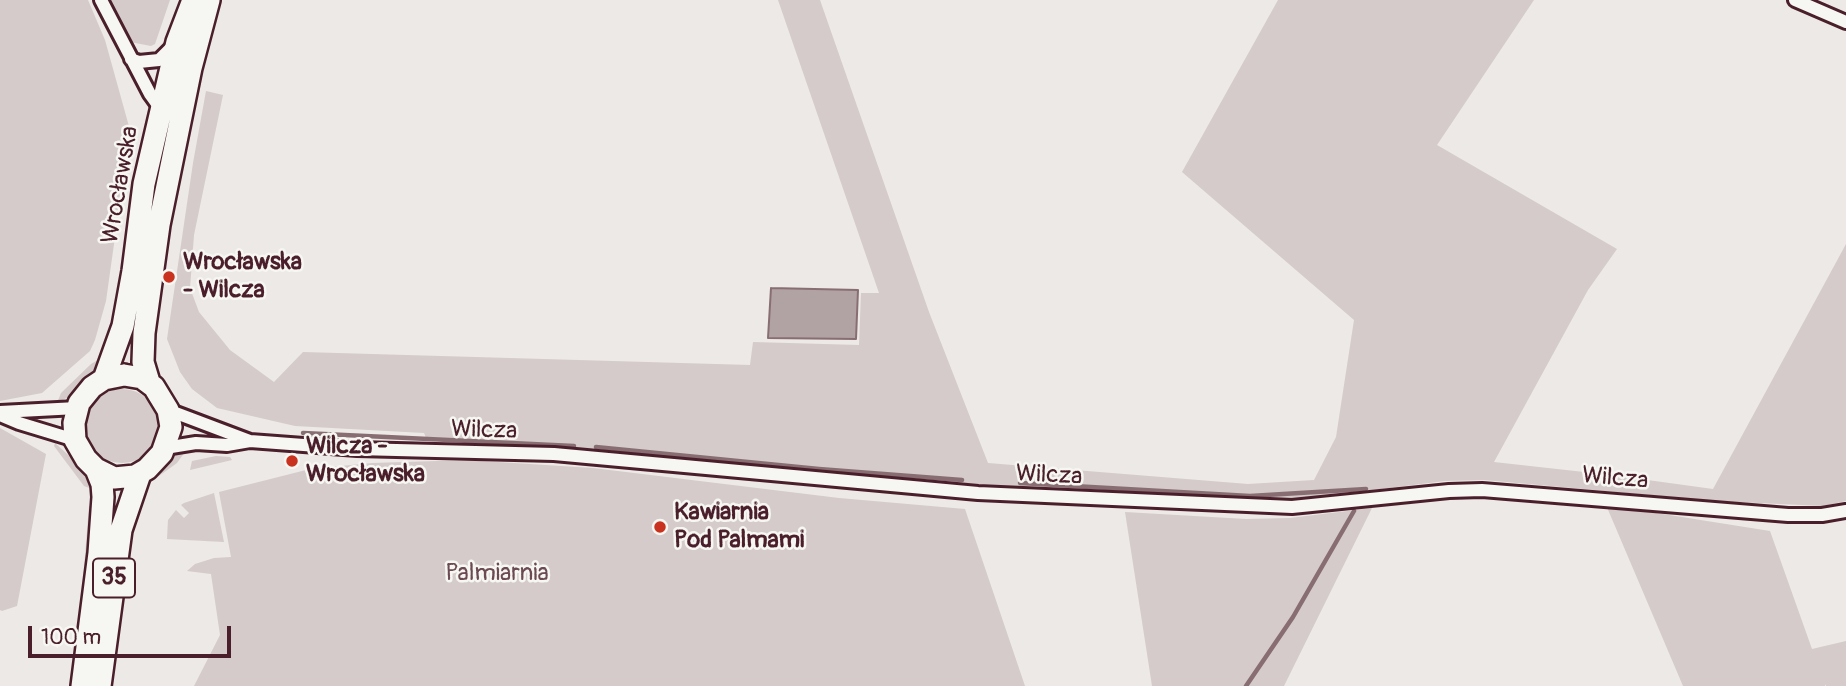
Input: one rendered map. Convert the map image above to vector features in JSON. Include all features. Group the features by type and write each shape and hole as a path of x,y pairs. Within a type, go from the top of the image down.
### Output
{"main road":[{"name":"Wrocławska","path":"104,379 123,326 133,271 155,102 193,0"},
{"name":"Wrocławska","path":"149,382 143,362 144,333 165,185 209,0"},
{"path":"75,440 77,408 92,387 104,379 124,375 149,382 161,395 168,410 171,428 165,448"},
{"name":"35","path":"75,440 80,451 96,469 102,484 99,553 82,686"},
{"name":"35","path":"100,686 121,530 140,474 156,461 165,448"},
{"path":"96,469 114,478 129,478 140,474"}],"street":[{"path":"101,0 167,121 165,185"},
{"path":"1795,0 1846,22"},
{"path":"131,59 139,62 159,60 177,42"},
{"path":"0,414 77,408"},
{"name":"Wilcza","path":"168,410 250,441"},
{"path":"0,414 19,423 75,440"},
{"name":"Wilcza","path":"165,448 196,443 227,444 250,441 357,449 554,454 978,493 1292,507 1482,490 1788,516 1846,512"}],"green space":[{"path":"0,0 88,0 105,40 130,130 106,301 90,351 42,393 0,401"},
{"path":"109,0 170,0 155,44 151,46 130,42"},
{"path":"778,0 820,0 929,312 988,463 1248,484 1314,480 1336,437 1354,320 1182,172 1278,0 1534,0 1437,145 1617,249 1588,290 1494,462 1713,489 1846,244 1846,501 1823,506 1716,501 1484,480 1445,481 1293,500 1249,502 996,486 612,451 427,440 424,433 295,426 217,408 192,389 180,372 167,339 206,91 223,95 194,235 190,288 199,312 230,350 274,382 303,352 750,365 753,342 859,345 861,293 879,293"},
{"path":"103,357 91,376 72,395 57,403 61,393 91,364"},
{"path":"122,389 143,395 153,405 159,426 153,447 143,457 122,463 101,457 91,447 85,426 91,405 101,395"},
{"path":"0,428 46,454 17,606 2,611 0,610"},
{"path":"55,443 77,463 92,489 84,486 54,446"},
{"path":"187,449 177,463 152,481 142,493 150,480 173,456"},
{"path":"216,456 230,457 232,460 190,470 192,461"},
{"name":"Palmiarnia","path":"437,461 593,468 839,498 965,509 1025,686 194,686 220,635 211,574 187,571 195,564 214,558 231,557 219,492 310,469"},
{"path":"214,493 224,542 167,539 168,520 176,510 184,518 189,513 181,505"},
{"path":"1606,505 1770,531 1812,649 1846,641 1846,686 1683,686"},
{"path":"89,506 94,506 85,600 81,605"},
{"path":"1372,508 1284,686 1152,686 1125,512 1246,519 1290,518"}],"shaded area":[{"path":"771,288 858,290 856,339 768,338"}],"waterway":[{"path":"303,433 574,446"},
{"path":"596,447 962,480"},
{"path":"1020,483 1250,496 1366,489"},
{"path":"1246,686 1293,617 1354,511"}],"place":[{"name":"Wrocławska - Wilcza","path":"169,277"},
{"name":"Wilcza - Wrocławska","path":"292,461"},
{"name":"Kawiarnia Pod Palmami","path":"660,527"}]}
